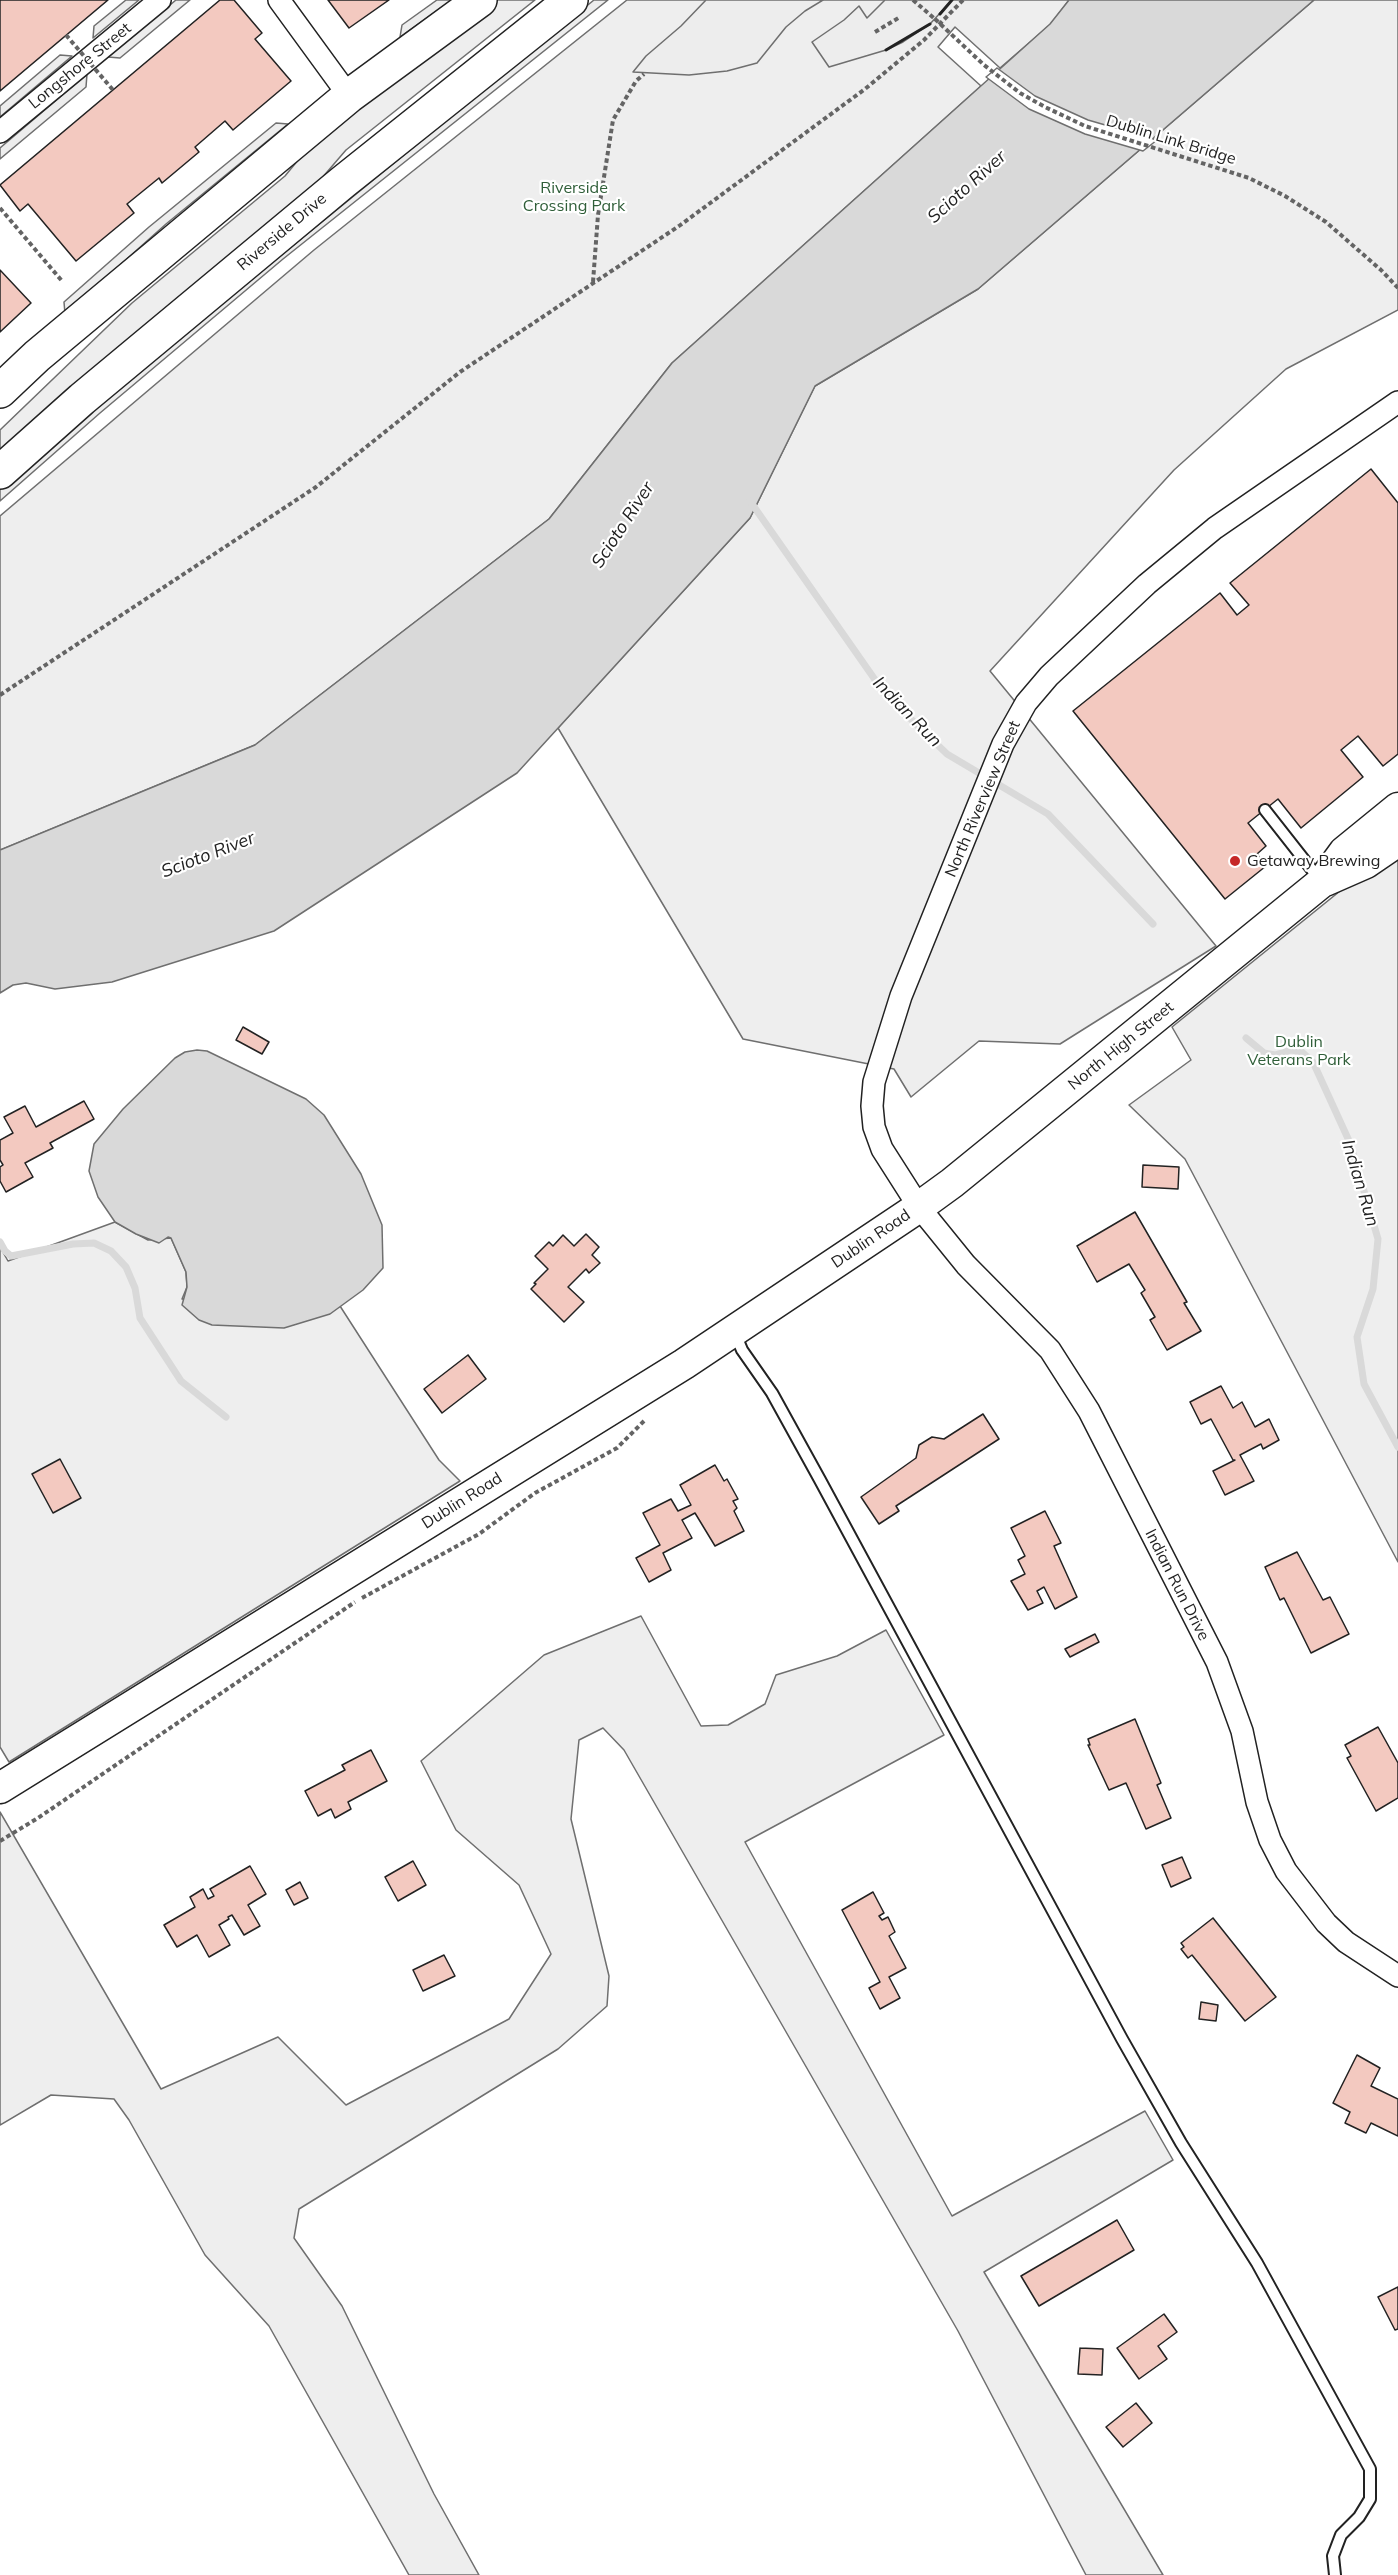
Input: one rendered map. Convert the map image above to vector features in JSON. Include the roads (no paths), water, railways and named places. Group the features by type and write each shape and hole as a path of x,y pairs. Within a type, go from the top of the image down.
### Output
{"main road":[{"path":"0,391 37,356 349,96 480,0"},
{"name":"Riverside Drive","path":"0,472 82,399 256,253 572,0"},
{"name":"North High Street","path":"919,1207 1322,882 1344,852 1398,808"},
{"name":"North High Street","path":"1322,882 1366,863 1398,841"},
{"name":"Dublin Road","path":"0,1788 734,1331 919,1207"}],"street":[{"name":"Longshore Street","path":"0,132 160,0"},
{"path":"279,0 349,96"},
{"name":"North Riverview Street","path":"919,1207 893,1169 874,1127 872,1106 874,1082 901,996 1003,744 1026,703 1049,676 1147,584 1223,522 1398,402"},
{"name":"Indian Run Drive","path":"919,1207 966,1265 1050,1350 1089,1411 1217,1662 1242,1731 1257,1802 1270,1840 1286,1871 1326,1923 1346,1941 1398,1976"}],"lane":[{"path":"1265,810 1322,882"},
{"path":"734,1331 742,1350 772,1393 820,1480 1122,2039 1181,2143 1257,2263 1370,2469 1370,2499 1359,2517 1341,2535 1333,2556 1335,2575"}],"water":[{"name":"Scioto River","path":"1069,0 1314,0 978,289 815,386 750,518 517,773 274,931 112,982 55,989 26,983 13,985 0,993 0,850 255,745 549,519 672,363 1050,24"},
{"path":"207,1051 306,1099 324,1115 361,1174 382,1225 383,1268 363,1290 330,1314 284,1328 212,1325 199,1320 182,1305 187,1287 186,1272 171,1238 168,1237 159,1243 136,1234 115,1222 98,1197 89,1171 94,1144 123,1109 175,1058 185,1052"}],"waterway":[{"name":"Indian Run","path":"750,501 885,694 947,754 1048,814 1153,924"},
{"name":"Indian Run","path":"1246,1038 1264,1053 1275,1055 1291,1050 1302,1052 1313,1062 1350,1143 1378,1239 1373,1289 1357,1337 1364,1384 1398,1447"},
{"path":"0,1242 11,1256 73,1244 94,1243 111,1251 126,1267 135,1288 140,1318 181,1381 226,1417"}],"place":[{"name":"Getaway Brewing","path":"1235,861"}],"park label":[{"name":"Riverside Crossing Park","path":"574,197"},
{"name":"Dublin Veterans Park","path":"1299,1051"}]}
